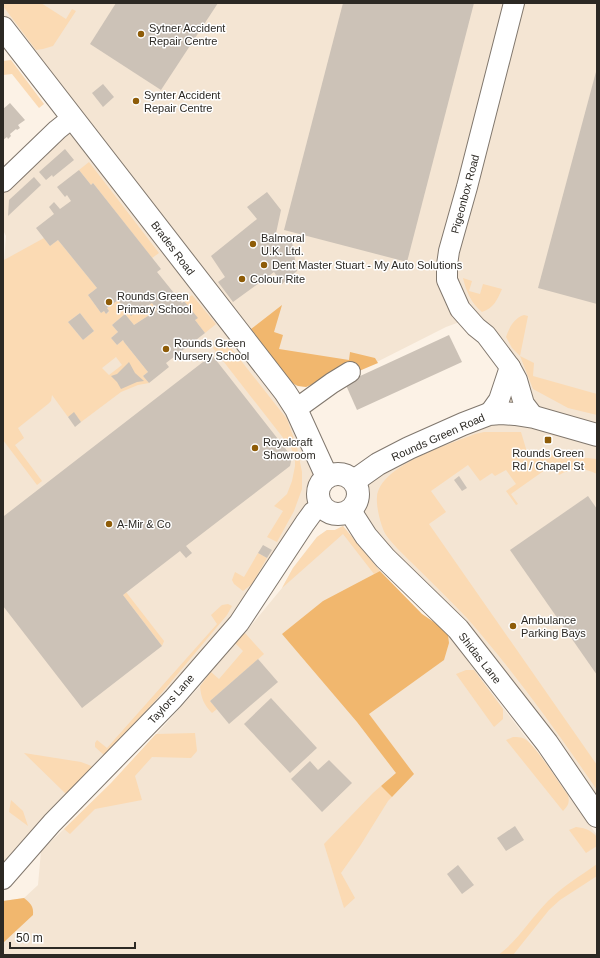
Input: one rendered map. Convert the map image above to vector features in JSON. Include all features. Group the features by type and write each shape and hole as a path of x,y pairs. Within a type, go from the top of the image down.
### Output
{"street":[{"name":"Pigeonbox Road","path":"514,3 449,251 447,280 460,309 476,327 486,335 510,367 517,380 524,404 534,417"},
{"name":"Brades Road","path":"6,38 72,118 285,392 296,409 328,477"},
{"path":"3,182 72,118"},
{"path":"489,414 499,400 510,367"},
{"path":"296,409 350,372"},
{"name":"Rounds Green Road","path":"354,481 378,464 409,448 489,414 501,413 534,417 597,435"},
{"path":"340,474 346,475 354,481 358,488 358,495 357,502 350,511 344,514 336,514 328,512 322,506 318,496 319,490 321,484 328,477 340,474"},
{"name":"Taylors Lane","path":"3,879 52,823 173,699 239,623 305,523 313,512 322,506"},
{"name":"Shidas Lane","path":"350,511 366,536 385,558 458,629 547,743 597,816"}],"shaded area":[{"path":"3,3 597,3 597,816 353,507 357,502 359,495 356,484 509,413 510,367 468,319 446,327 359,371 352,364 306,387 298,386 285,392 321,484 319,490 319,501 239,623 3,879 3,274 6,236 3,230 3,182 72,118 3,28"},
{"path":"3,3 41,3 66,19 72,9 76,11 53,46 36,50 3,6"},
{"path":"11,60 44,104 39,108 12,74 3,75 3,61"},
{"path":"89,162 159,253 152,258 93,183 91,185 79,170"},
{"path":"44,238 50,246 58,240 97,288 88,295 101,313 104,311 106,314 109,312 107,308 125,294 139,313 152,303 157,310 134,325 125,314 112,325 118,332 111,338 117,345 123,340 148,372 143,376 149,383 138,385 121,392 81,422 74,413 68,417 52,395 51,401 48,404 18,428 24,438 15,445 42,481 37,485 3,440 4,260","holes":["80,313 94,331 83,340 68,322","116,357 122,365 109,375 102,368"]},
{"path":"463,278 472,281 469,291 480,294 483,284 502,289 497,300 492,306 482,312 475,305 466,288"},
{"path":"192,295 216,324 205,333 195,320 197,318 184,301"},
{"path":"282,305 274,332 283,335 279,349 349,360 350,352 375,358 378,363 359,371 320,381 306,387 298,386 290,382 251,329"},
{"path":"524,315 528,316 520,356 512,348 506,337 510,327 517,318"},
{"path":"224,339 287,419 297,447 302,472 302,489 294,511 277,542 267,537 283,511 274,506 287,494 292,481 295,456 291,448 213,348"},
{"path":"520,356 534,363 533,376 597,394 597,415 568,408 533,389"},
{"path":"484,432 521,432 527,452 597,459 597,474 587,470 578,469 559,475 552,465 511,494 518,504 516,505 506,491 516,484 506,470 495,476 492,473 480,481 468,465 431,491 446,512 429,524 597,765 597,790 518,680 467,618 401,553 386,535 381,522 377,506 377,497 381,486 390,475 402,466 433,450"},
{"path":"343,526 380,571 405,597 422,614 441,627 448,635 533,747 597,835 597,955 3,955 3,901 24,898 38,885 41,851 112,783 200,686 233,641 245,633 282,588 293,568 317,537 327,530 335,530"},
{"path":"343,526 380,571 374,574 343,534 282,588 293,568 317,537 327,530 335,530"},
{"path":"258,553 267,558 252,584 243,591 234,584 232,580 235,572 244,577"},
{"path":"380,571 422,614 441,627 448,635 449,643 444,660 369,714 414,774 392,797 381,786 396,773 357,722 282,634 323,601"},
{"path":"126,592 164,641 162,646 123,595"},
{"path":"228,604 232,606 227,615 155,701 105,756 95,747 97,740 107,748 217,624 211,615 222,605"},
{"path":"245,633 264,654 210,701 217,709 212,713 203,701 200,686 211,672 219,679 243,651 233,641"},
{"path":"466,670 474,670 503,709 503,719 494,727 456,674"},
{"path":"195,733 197,751 191,758 152,757 135,776 142,800 95,809 70,834 64,829 111,783 156,734"},
{"path":"513,737 524,738 530,743 568,795 568,804 563,811 506,740"},
{"path":"24,753 81,762 93,767 66,794"},
{"path":"381,786 392,797 341,873 355,898 344,908 324,844"},
{"path":"11,800 23,811 28,826 9,812"},
{"path":"576,827 588,830 595,835 597,837 597,846 586,853 569,830"},
{"path":"597,864 597,876 560,900 549,910 513,955 498,955 518,937 553,896"},
{"path":"24,898 31,905 33,915 4,942 3,951 3,901"}],"building":[{"path":"116,3 218,3 161,90 90,44"},
{"path":"343,3 474,3 407,262 284,230"},
{"path":"597,68 597,304 538,288"},
{"path":"103,84 114,97 103,107 92,93"},
{"path":"10,103 25,120 18,125 20,128 17,130 16,129 10,134 11,136 8,139 7,137 3,140 3,109"},
{"path":"65,149 74,160 53,177 52,175 46,180 39,172"},
{"path":"79,170 91,185 93,183 161,269 157,272 182,303 184,301 198,318 195,320 205,333 166,363 169,367 149,383 143,376 148,372 123,340 117,345 111,338 118,332 112,325 125,314 134,325 157,310 152,303 147,306 149,309 145,312 143,310 139,313 138,310 131,316 118,300 107,308 109,311 106,314 104,311 101,313 88,295 97,288 58,240 50,246 36,228 54,214 49,207 54,202 60,209 71,201 67,195 65,197 57,187"},
{"path":"34,177 41,185 8,216 9,200"},
{"path":"267,192 281,210 275,238 291,236 297,271 282,284 274,272 233,302 218,282 225,277 211,256 257,219 247,207"},
{"path":"80,313 94,331 83,340 68,322"},
{"path":"449,335 462,362 357,410 345,383"},
{"name":"A-Mir & Co","path":"212,355 292,457 290,466 186,546 192,553 186,558 180,551 123,595 162,646 82,708 3,606 4,516"},
{"path":"129,362 135,373 144,381 137,382 121,389 111,376 117,374"},
{"path":"74,412 81,422 75,427 68,417"},
{"path":"459,476 467,488 462,491 454,480"},
{"path":"588,496 597,509 597,675 510,550"},
{"path":"263,545 272,550 267,558 258,553"},
{"path":"258,659 278,682 229,724 210,701"},
{"path":"271,698 317,748 290,773 244,724"},
{"path":"329,760 352,783 322,812 291,779 310,761 318,770"},
{"path":"515,826 524,840 506,851 497,838"},
{"path":"458,865 474,885 462,894 447,874"}],"place":[{"name":"Sytner Accident Repair Centre","path":"141,34"},
{"name":"Synter Accident Repair Centre","path":"136,101"},
{"name":"Balmoral U.K. Ltd.","path":"253,244"},
{"name":"Dent Master Stuart - My Auto Solutions","path":"264,265"},
{"name":"Colour Rite","path":"242,279"},
{"name":"Rounds Green Primary School","path":"109,302"},
{"name":"Rounds Green Nursery School","path":"166,349"},
{"name":"Rounds Green Rd / Chapel St","path":"548,440"},
{"name":"Royalcraft Showroom","path":"255,448"},
{"name":"A-Mir & Co","path":"109,524"},
{"name":"Ambulance Parking Bays","path":"513,626"}]}
